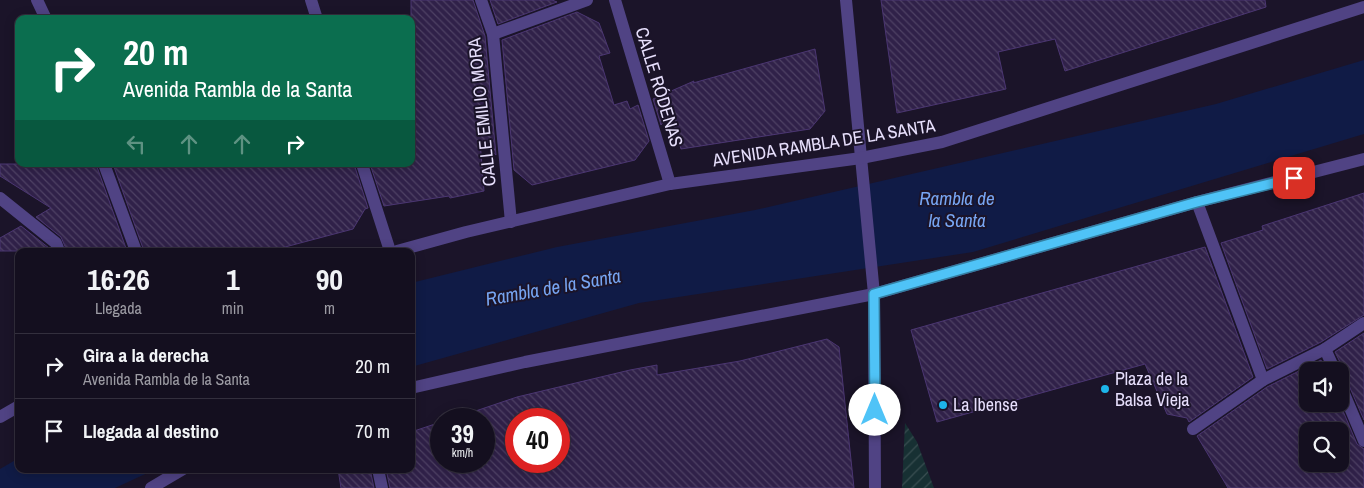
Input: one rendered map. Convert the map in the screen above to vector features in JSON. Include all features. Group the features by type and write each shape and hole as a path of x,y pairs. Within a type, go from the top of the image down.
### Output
{"street":[{"path":"37,0 44,15"},
{"path":"311,0 316,15"},
{"name":"CALLE EMILIO MORA","path":"481,0 493,34 511,222"},
{"path":"493,34 587,0"},
{"name":"CALLE RÓDENAS","path":"615,0 670,184"},
{"path":"846,0 874,294 875,488"},
{"path":"1361,0 1364,7"},
{"name":"AVENIDA RAMBLA DE LA SANTA","path":"409,248 670,184 861,158 942,142 1364,7"},
{"path":"415,387 525,362 874,294 1197,202 1364,159"},
{"path":"105,167 135,248"},
{"path":"363,167 389,248"},
{"path":"0,198 56,243 58,248"},
{"path":"1197,202 1262,380"},
{"path":"1193,429 1262,380 1325,349 1364,323"},
{"path":"1325,349 1331,362"},
{"path":"1349,405 1364,441"},
{"path":"0,417 15,408"},
{"path":"151,488 176,473"},
{"path":"379,473 382,488"}],"green space":[{"path":"905,423 917,442 934,488 902,488"}],"water":[{"name":"Rambla de la Santa","path":"1364,60 1364,134 973,252 639,303 415,366 415,282 557,247 755,210 1216,104"},
{"path":"15,460 15,473 147,473 115,488 0,488 0,469"}],"building":[{"path":"411,0 473,0 485,36 496,155 480,141 484,191 450,198 449,196 384,206 371,167 415,167 415,15 411,15"},
{"path":"490,0 552,0 557,2 498,24"},
{"path":"881,0 1265,0 1266,7 1065,71 1055,39 998,52 1006,89 897,113"},
{"path":"577,12 599,23 610,53 599,56 614,105 627,101 630,109 638,105 649,141 635,160 532,185 514,170 502,40"},
{"path":"815,49 825,111 810,129 681,149 670,113 661,125 653,99 694,81 693,83"},
{"path":"0,164 15,164 15,167 97,167 126,248 66,248 61,237 36,217 51,208 0,176"},
{"path":"114,167 355,167 368,208 365,209 353,229 281,248 143,248"},
{"path":"1364,193 1364,315 1321,342 1267,369 1221,243 1263,230 1262,226"},
{"path":"21,226 49,248 15,248 15,251 0,251 0,238"},
{"path":"1205,247 1253,377 1189,422 1187,418 1167,414 1145,364 937,422 911,330"},
{"path":"1364,333 1364,420 1349,386 1349,362 1340,362 1335,352"},
{"path":"827,339 839,347 854,488 390,488 387,473 415,473 415,431 430,426 430,473 495,473 495,408 484,408 517,397 657,365 657,375 740,361"},
{"path":"1299,371 1299,412 1343,412 1348,422 1299,422 1299,472 1349,472 1349,425 1357,444 1364,449 1364,488 1228,488 1197,436 1267,387"},
{"path":"339,473 371,473 374,488 341,488"}],"place":[{"name":"Plaza de la Balsa Vieja","path":"1105,389"},
{"name":"La Ibense","path":"943,405"}],"route":[{"path":"875,410 874,294 1197,202 1294,178"}]}
